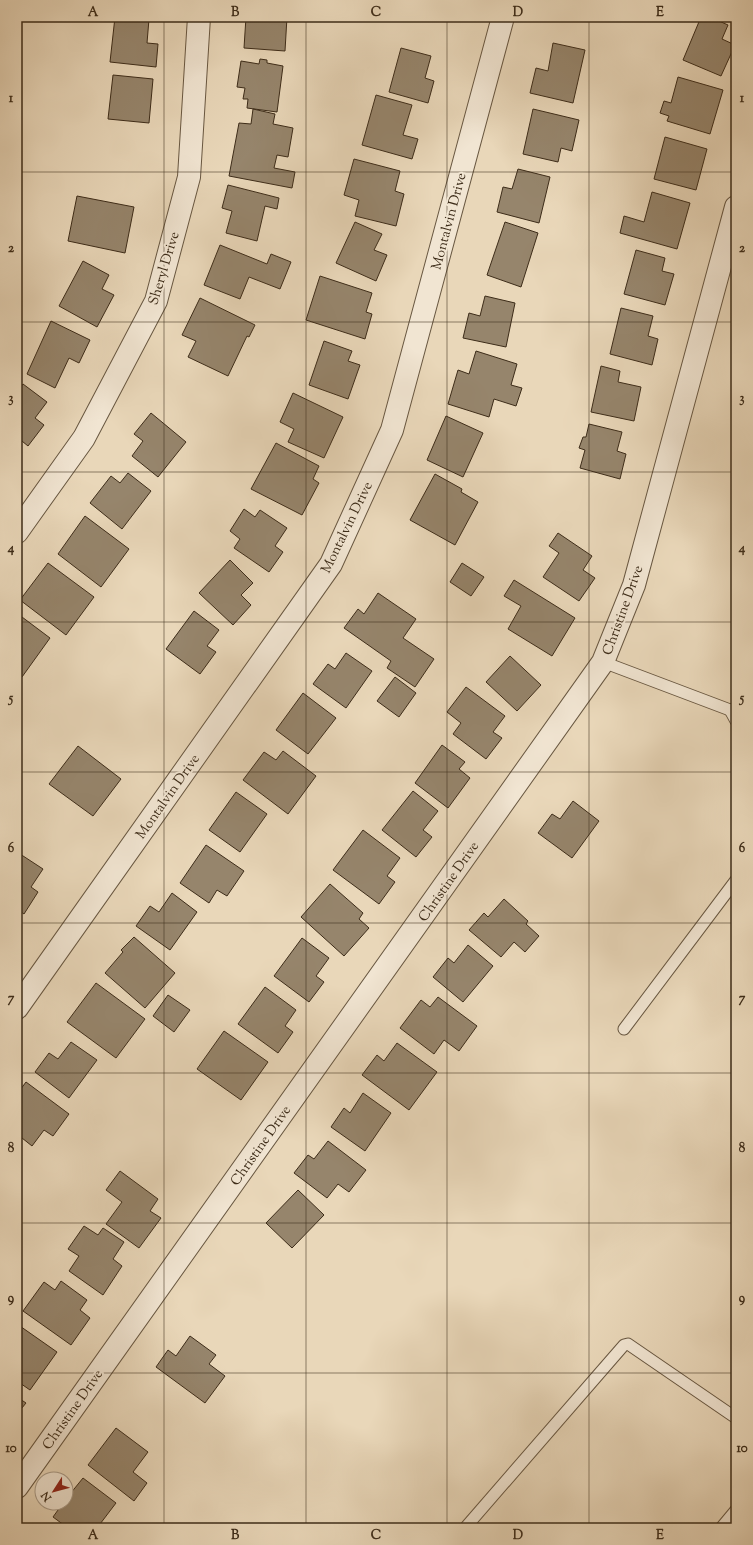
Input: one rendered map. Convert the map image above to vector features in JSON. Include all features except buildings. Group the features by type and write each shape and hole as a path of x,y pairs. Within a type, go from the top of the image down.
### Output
{"street":[{"name":"Sheryl Drive","path":"17,532 84,438 156,301 189,177 199,17"},
{"name":"Montalvin Drive","path":"17,1008 331,564 392,430 503,17"},
{"name":"Christine Drive","path":"17,1487 603,662 634,585 736,207"}],"lane":[{"path":"603,662 733,709 736,721"},
{"path":"624,1029 736,880"},
{"path":"465,1528 624,1346 628,1344 736,1418"},
{"path":"721,1528 736,1510"}]}
